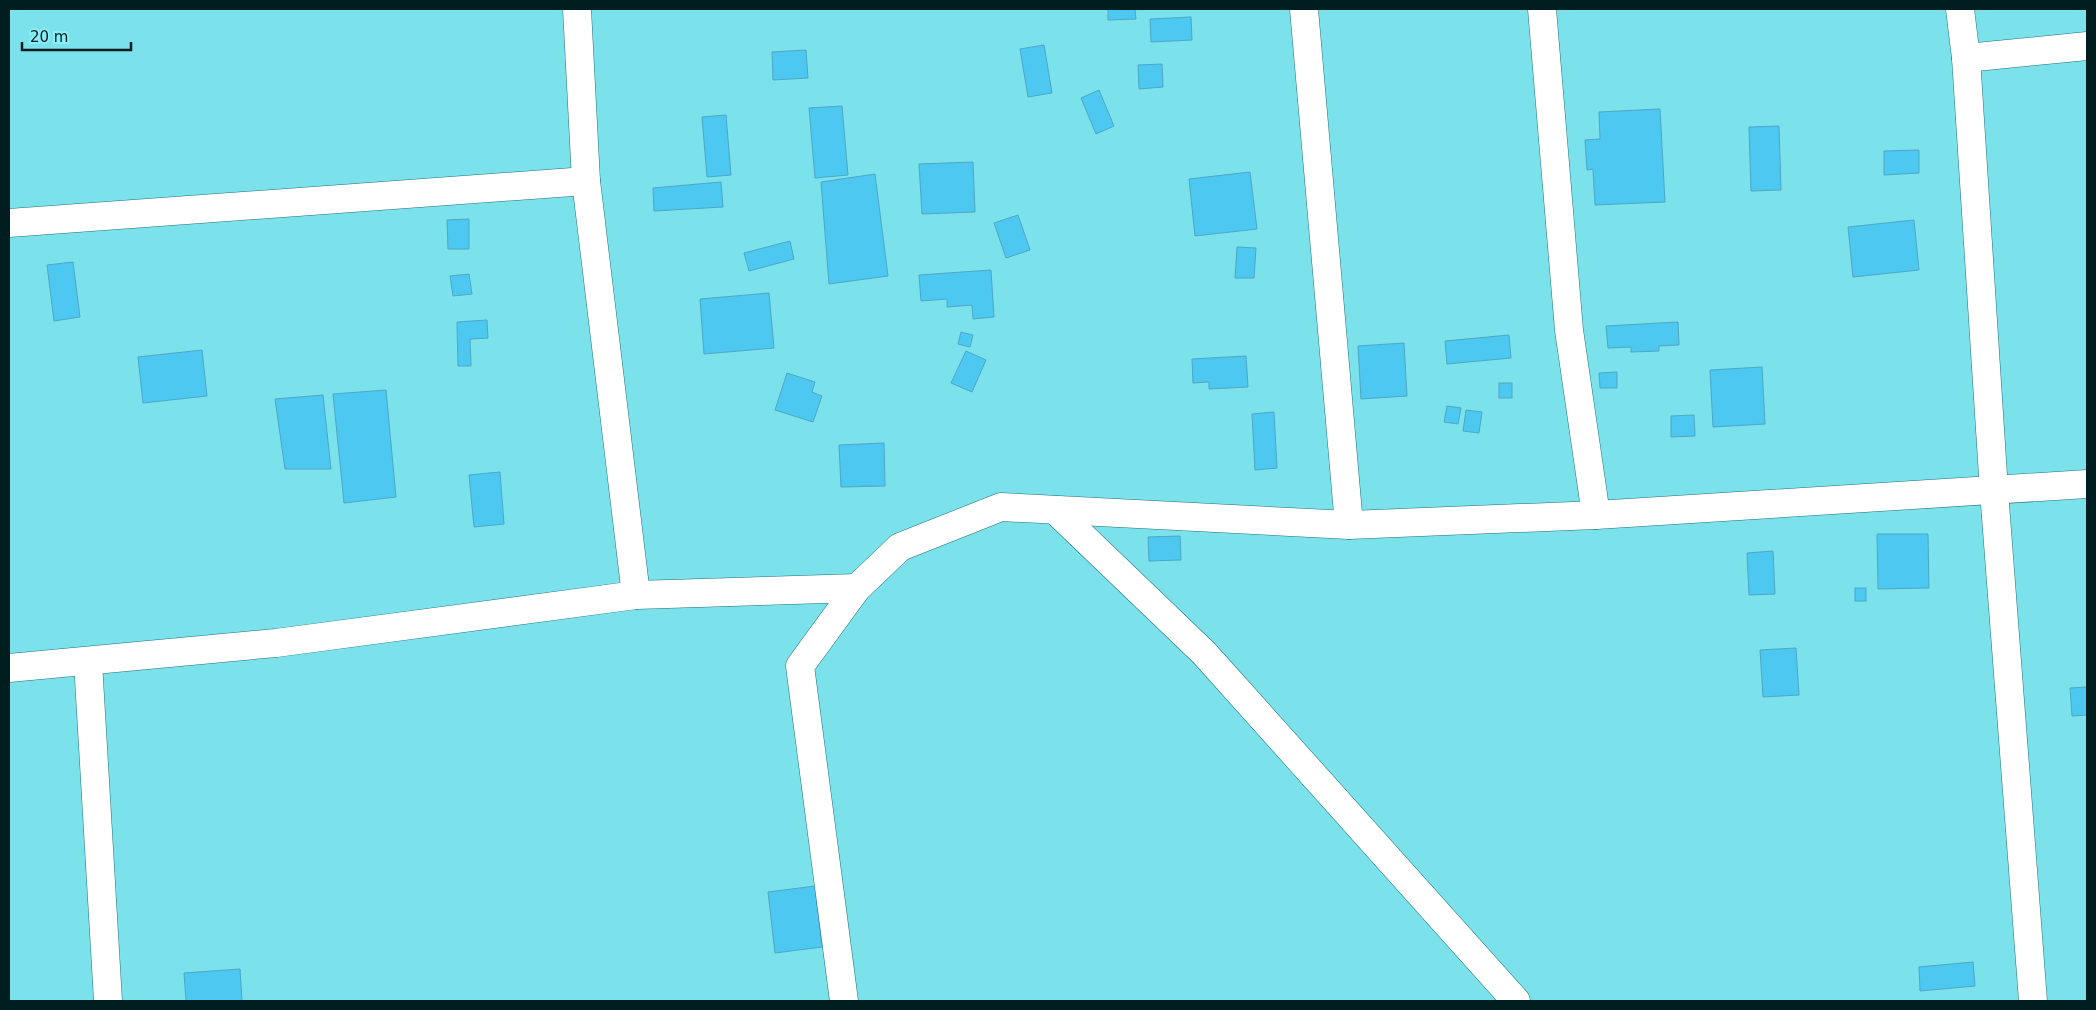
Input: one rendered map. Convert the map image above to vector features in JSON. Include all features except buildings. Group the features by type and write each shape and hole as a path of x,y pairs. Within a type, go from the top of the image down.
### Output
{"street":[{"path":"577,9 586,181 636,595"},
{"path":"1304,9 1349,525"},
{"path":"1542,9 1569,330 1596,515"},
{"path":"1960,9 1966,58 1994,491 2033,1001"},
{"path":"1966,58 2087,46"},
{"path":"9,223 586,181"},
{"path":"844,1001 800,666 857,588 900,547 1001,508 1349,525 1596,515 2087,484"},
{"path":"1055,510 1204,653 1516,1001"},
{"path":"9,668 276,644 636,595 857,588"},
{"path":"88,662 108,1001"}]}
